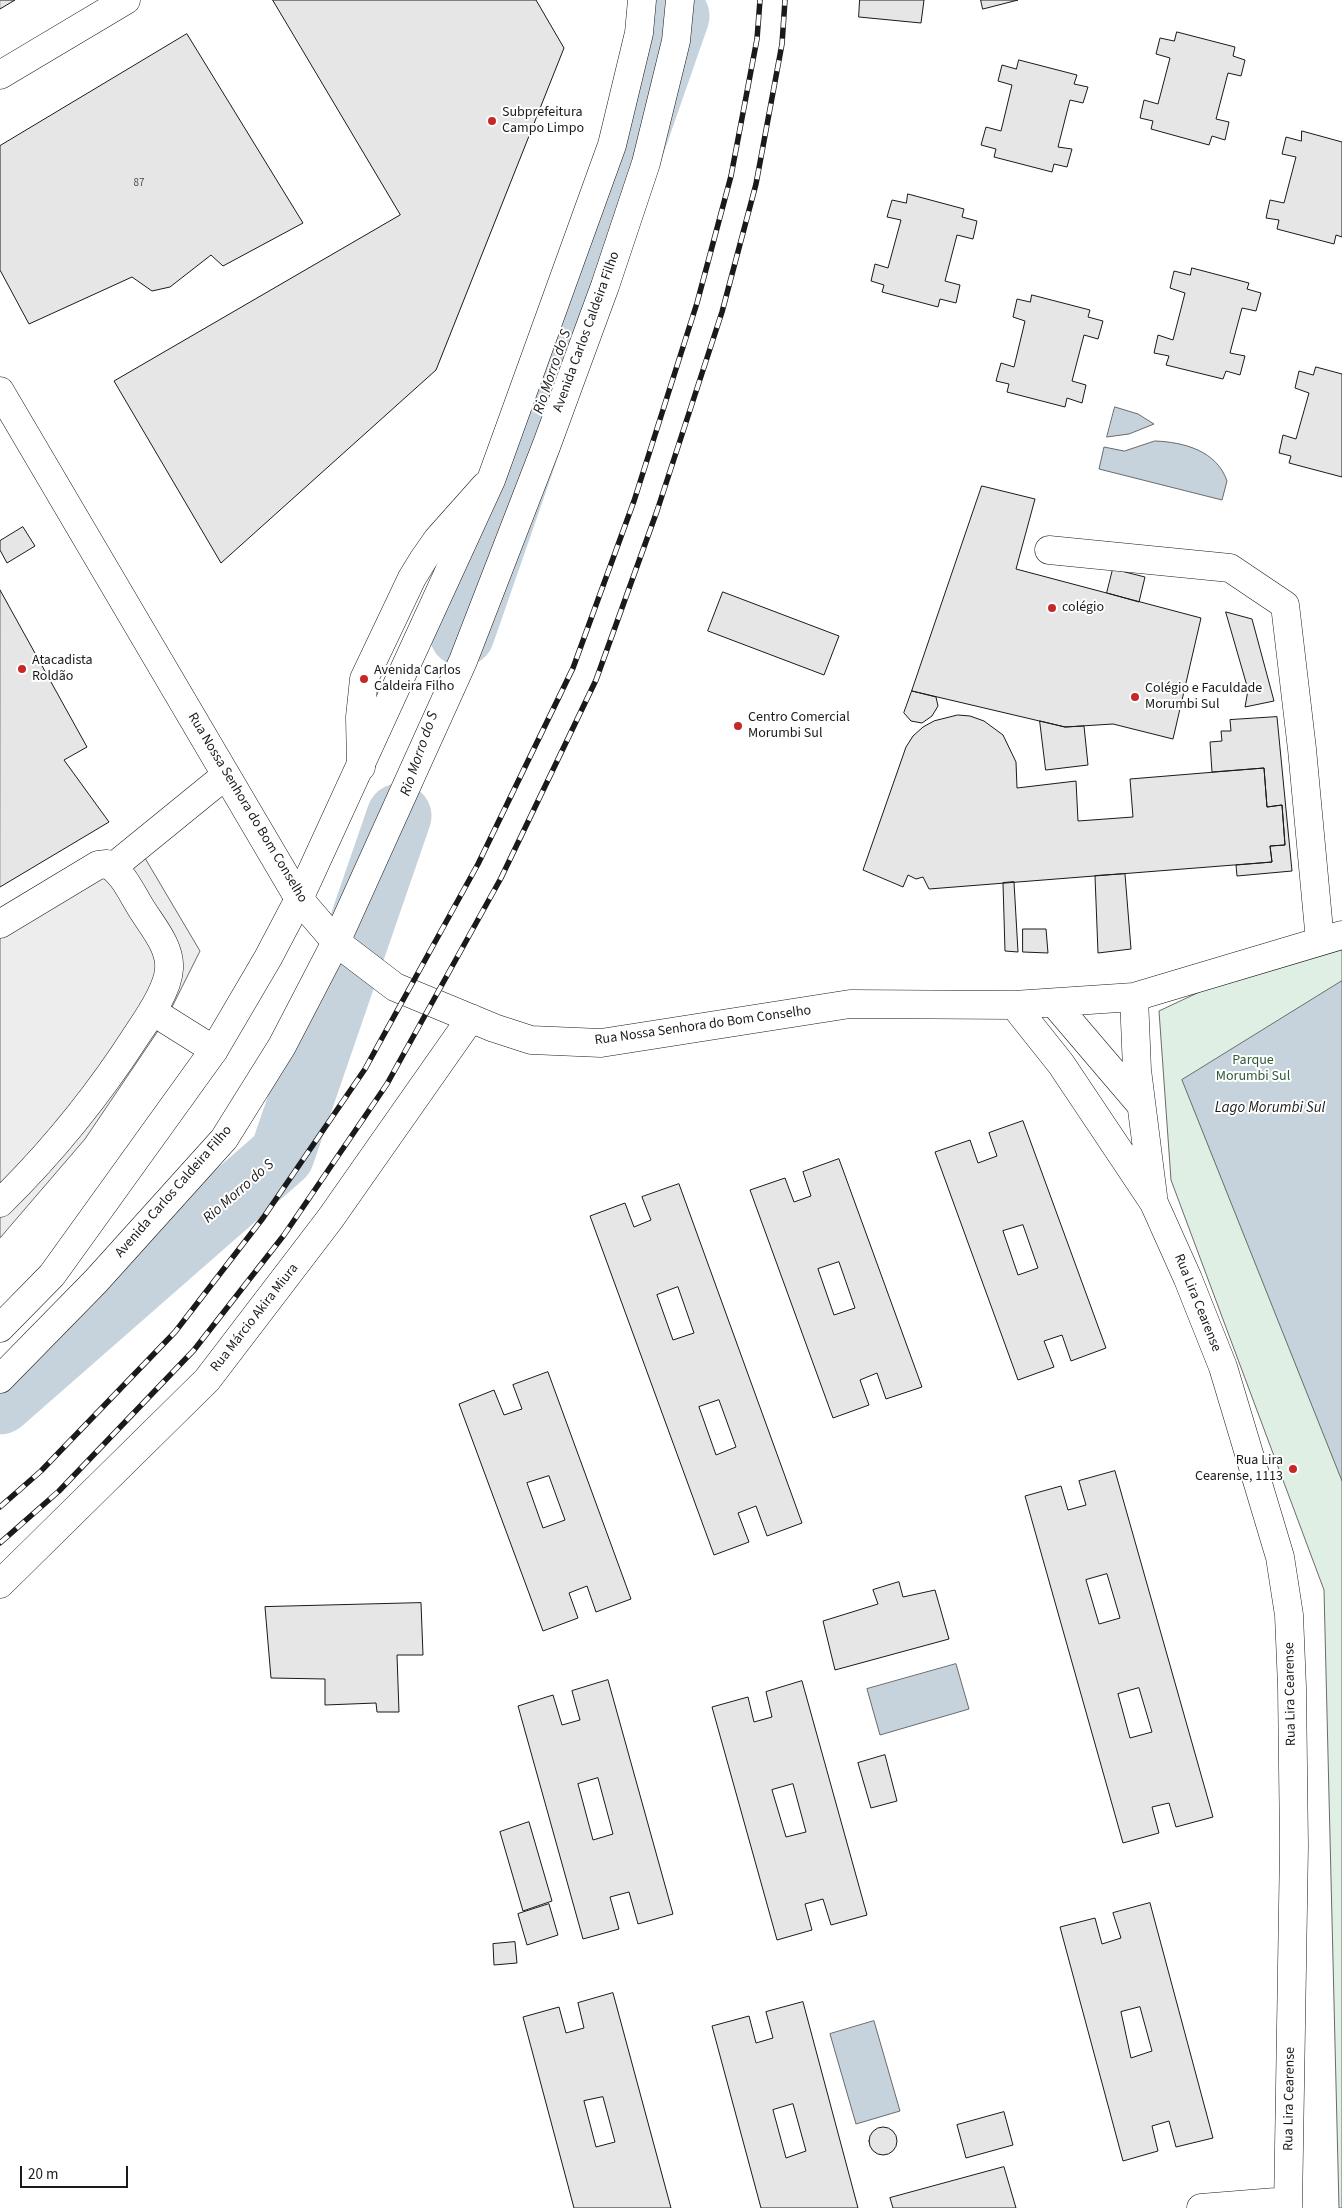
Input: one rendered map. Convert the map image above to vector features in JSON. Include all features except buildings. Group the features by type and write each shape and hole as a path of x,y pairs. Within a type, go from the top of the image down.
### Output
{"street":[{"path":"0,75 126,0"},
{"path":"0,1328 52,1275 214,1050 268,958 299,899 491,480 612,145 639,33 642,0"},
{"name":"Avenida Carlos Caldeira Filho","path":"0,1379 96,1281 224,1139 282,1046 336,942 463,661 547,444 605,286 646,163 676,41 680,0"},
{"name":"Rua Nossa Senhora do Bom Conselho","path":"0,391 299,899 336,942 395,987 531,1040 601,1043 850,1004 1014,1005 1134,997 1331,938"},
{"path":"1050,550 1230,568 1285,606 1302,749 1331,938"},
{"path":"113,867 226,775"},
{"path":"0,924 98,865 107,864 113,867 164,945 170,967 168,977 152,1011 100,1091 38,1167 0,1203"},
{"name":"Rua Lira Cearense","path":"1134,997 1137,1070 1154,1202"},
{"path":"1054,1003 1141,1105"},
{"name":"Rua Lira Cearense","path":"1014,1005 1061,1064 1154,1202 1188,1279 1223,1367 1280,1557 1289,1615 1294,1846 1288,2205"},
{"path":"152,1011 214,1050"},
{"name":"Rua Márcio Akira Miura","path":"0,1584 207,1380 330,1219 471,1018"},
{"path":"1201,2208 1288,2205"}],"green space":[{"name":"Parque Morumbi Sul","path":"1342,943 1342,2208 1339,2208 1324,1590 1171,1180 1159,1011 1246,970"}],"shaded area":[{"path":"142,853 200,951 166,1019 85,1139 0,1238 0,934"}],"water":[{"path":"1115,407 1138,414 1154,424 1129,434 1107,437"},
{"path":"1155,441 1188,446 1207,455 1216,462 1227,481 1222,500 1099,469 1104,447 1124,451"},
{"name":"Lago Morumbi Sul","path":"1342,981 1342,1481 1182,1080"},
{"path":"956,1664 969,1709 880,1735 867,1689"},
{"path":"874,2021 900,2111 856,2124 830,2034"}],"waterway":[{"name":"Rio Morro do S","path":"462,634 677,16"},
{"name":"Rio Morro do S","path":"0,1402 282,1155 399,816"}],"railway":[{"path":"0,1507 41,1471 175,1332 263,1218 365,1069 478,864 573,668 634,501 697,303 731,176 757,39 760,0"},
{"path":"0,1543 59,1491 194,1350 284,1235 387,1084 501,878 596,680 657,511 722,312 756,184 782,44 785,0"}],"place":[{"name":"Subprefeitura Campo Limpo","path":"492,121"},
{"name":"colégio","path":"1052,608"},
{"name":"Atacadista Roldão","path":"22,669"},
{"name":"Avenida Carlos Caldeira Filho","path":"364,679"},
{"name":"Colégio e Faculdade Morumbi Sul","path":"1135,697"},
{"name":"Centro Comercial Morumbi Sul","path":"738,726"},
{"name":"Rua Lira Cearense, 1113","path":"1293,1469"}]}
